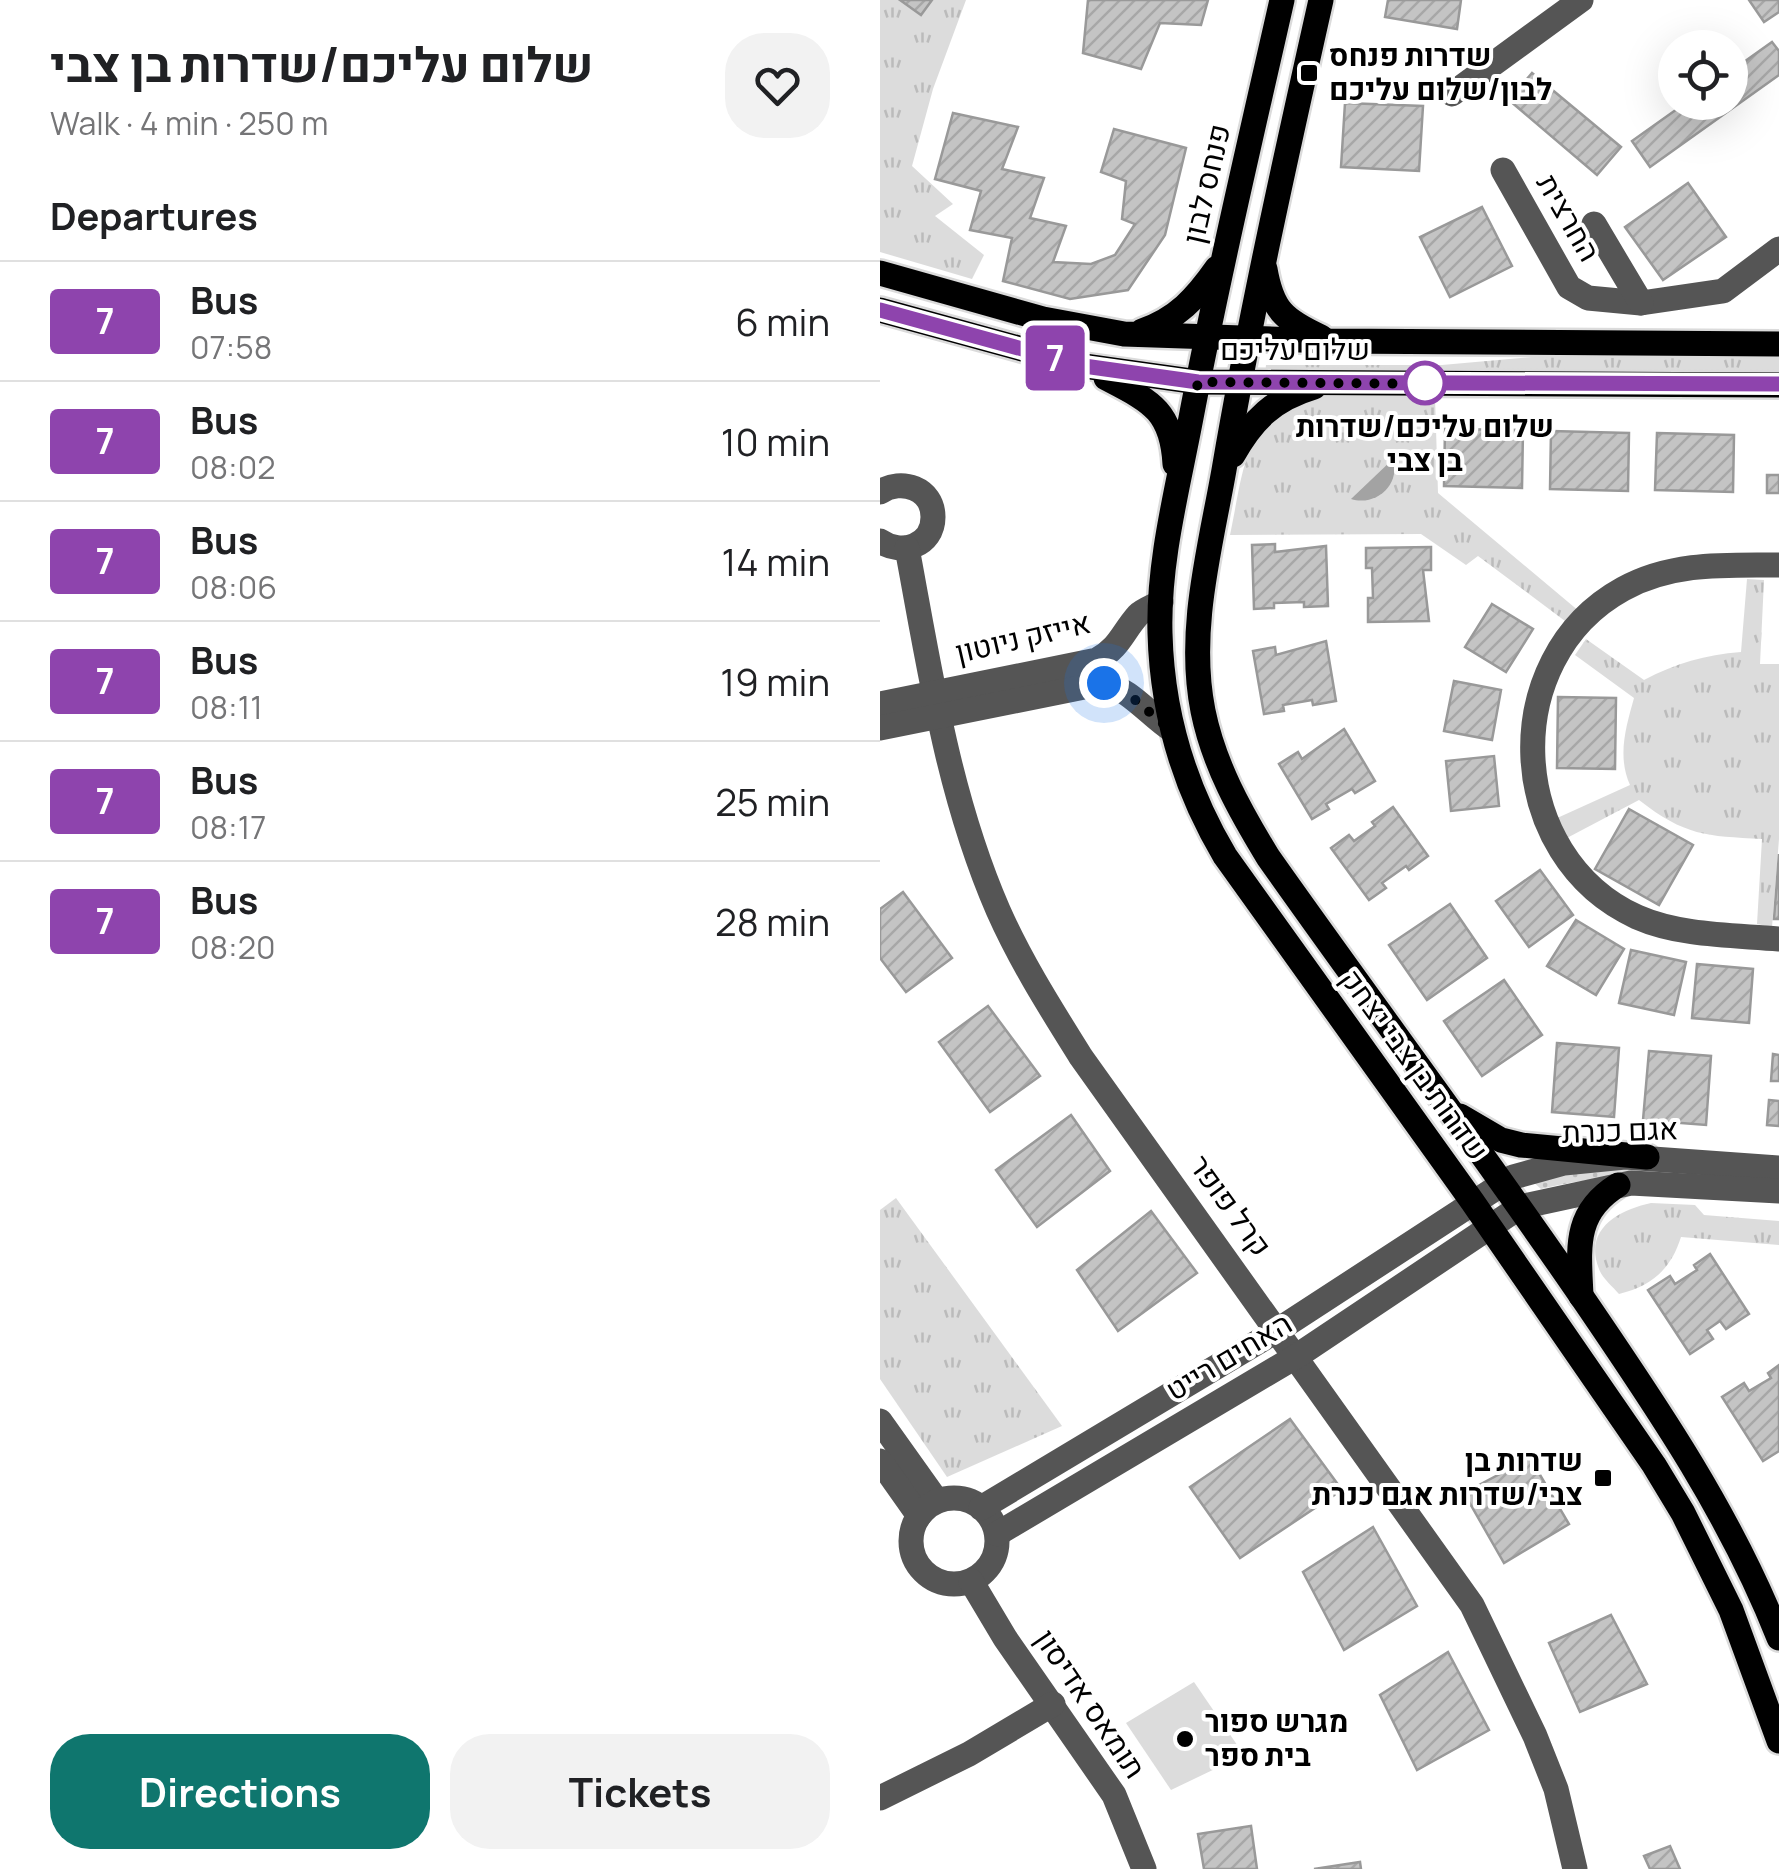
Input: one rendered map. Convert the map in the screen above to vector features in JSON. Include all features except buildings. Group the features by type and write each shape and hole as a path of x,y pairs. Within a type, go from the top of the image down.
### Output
{"main road":[{"name":"פנחס לבון","path":"1198,382 1282,0"},
{"path":"1238,381 1321,0"},
{"path":"1124,334 1160,324 1180,312 1223,260"},
{"path":"1263,260 1278,311 1330,342"},
{"name":"שלום עליכם","path":"880,273 1043,319 1124,334 1330,342 1779,344"},
{"name":"שלום עליכם","path":"880,310 1084,366 1198,382 1779,384"},
{"path":"1084,366 1158,408 1167,421 1174,451 1176,497"},
{"name":"שדרות בן צבי יצחק","path":"1238,381 1208,550 1198,638 1203,709 1212,747 1244,818 1268,857 1520,1207 1710,1490 1779,1638"},
{"name":"שדרות בן צבי יצחק","path":"1198,382 1161,602 1162,661 1172,730 1188,784 1225,856 1472,1201 1654,1465 1683,1512 1731,1610 1779,1741"},
{"path":"1223,473 1259,416 1292,394 1327,383"},
{"path":"1448,1107 1476,1127 1520,1146 1648,1157"},
{"path":"1581,1296 1580,1239 1584,1222 1602,1195 1618,1185"}],"street":[{"path":"1452,94 1581,0"},
{"name":"החרצית","path":"1503,170 1569,286 1588,298 1641,303 1723,291 1779,249"},
{"name":"החרצית","path":"1594,224 1641,303"},
{"path":"880,492 901,484 913,487 931,505 931,529 923,540 907,548 880,542"},
{"name":"קרל פופר","path":"907,548 953,782 998,911 1035,984 1081,1057 1472,1605 1535,1736 1556,1790 1575,1869"},
{"path":"1779,566 1692,566 1644,579 1607,599 1566,640 1544,680 1536,706 1533,760 1547,829 1574,868 1612,903 1655,924 1779,939"},
{"name":"אייזק ניוטון","path":"880,728 936,703 1097,660 1128,634 1139,614 1161,602"},
{"name":"אייזק ניוטון","path":"880,704 936,703 1104,683 1126,692 1150,716 1172,730"},
{"name":"אגם כנרת","path":"1472,1201 1524,1172 1564,1163 1648,1157 1779,1168"},
{"name":"אגם כנרת","path":"1490,1228 1520,1207 1618,1185 1666,1183 1779,1191"},
{"name":"האחים רייט","path":"981,1508 1278,1330 1472,1201"},
{"name":"האחים רייט","path":"996,1534 1297,1356 1490,1228"},
{"path":"880,1421 928,1509"},
{"path":"880,1460 928,1509"},
{"path":"955,1497 981,1508 995,1525 996,1534 994,1558 985,1572 971,1581 954,1584 937,1581 923,1571 914,1557 911,1540 928,1509 955,1497"},
{"name":"תומאס אדיסון","path":"971,1581 1114,1795 1144,1869"},
{"path":"880,1798 969,1754 1053,1704"}],"green space":[{"path":"880,0 966,0 933,89 912,166 953,204 935,216 984,255 972,279 880,252"},
{"path":"1587,352 1779,353 1779,374 1265,374 1266,365 1442,365"},
{"path":"1328,395 1435,397 1438,493 1580,612 1569,624 1478,556 1466,565 1421,534 1230,535 1245,463 1263,428 1300,404"},
{"path":"1747,579 1764,580 1760,664 1779,664 1779,839 1772,927 1757,924 1762,839 1697,832 1670,821 1639,800 1565,839 1555,819 1630,785 1623,752 1634,698 1575,655 1586,639 1644,680 1691,661 1741,652"},
{"path":"1618,1167 1779,1179 1630,1177 1541,1189 1531,1180"},
{"path":"896,1198 1062,1426 947,1477 880,1379 880,1210"},
{"path":"1651,1203 1695,1205 1704,1215 1779,1221 1779,1245 1681,1237 1659,1274 1619,1294 1600,1272 1596,1243 1600,1232 1616,1216"},
{"name":"מגרש ספור בית ספר","path":"1194,1682 1244,1755 1171,1790 1126,1723"}],"shaded area":[{"path":"1393,459 1393,477 1384,491 1369,500 1351,499"}],"bus line":[{"name":"7","path":"880,310 1084,366 1198,382 1779,384"}],"place":[{"name":"שדרות פנחס לבון/שלום עליכם","path":"1309,73"},
{"name":"שלום עליכם/שדרות בן צבי","path":"1425,383"},
{"name":"שדרות בן צבי/שדרות אגם כנרת","path":"1603,1478"},
{"name":"מגרש ספור בית ספר","path":"1185,1739"}],"route":[{"path":"1104,683 1126,692 1150,716 1172,730 1162,661 1161,602 1198,382 1438,384 1425,383"}]}
